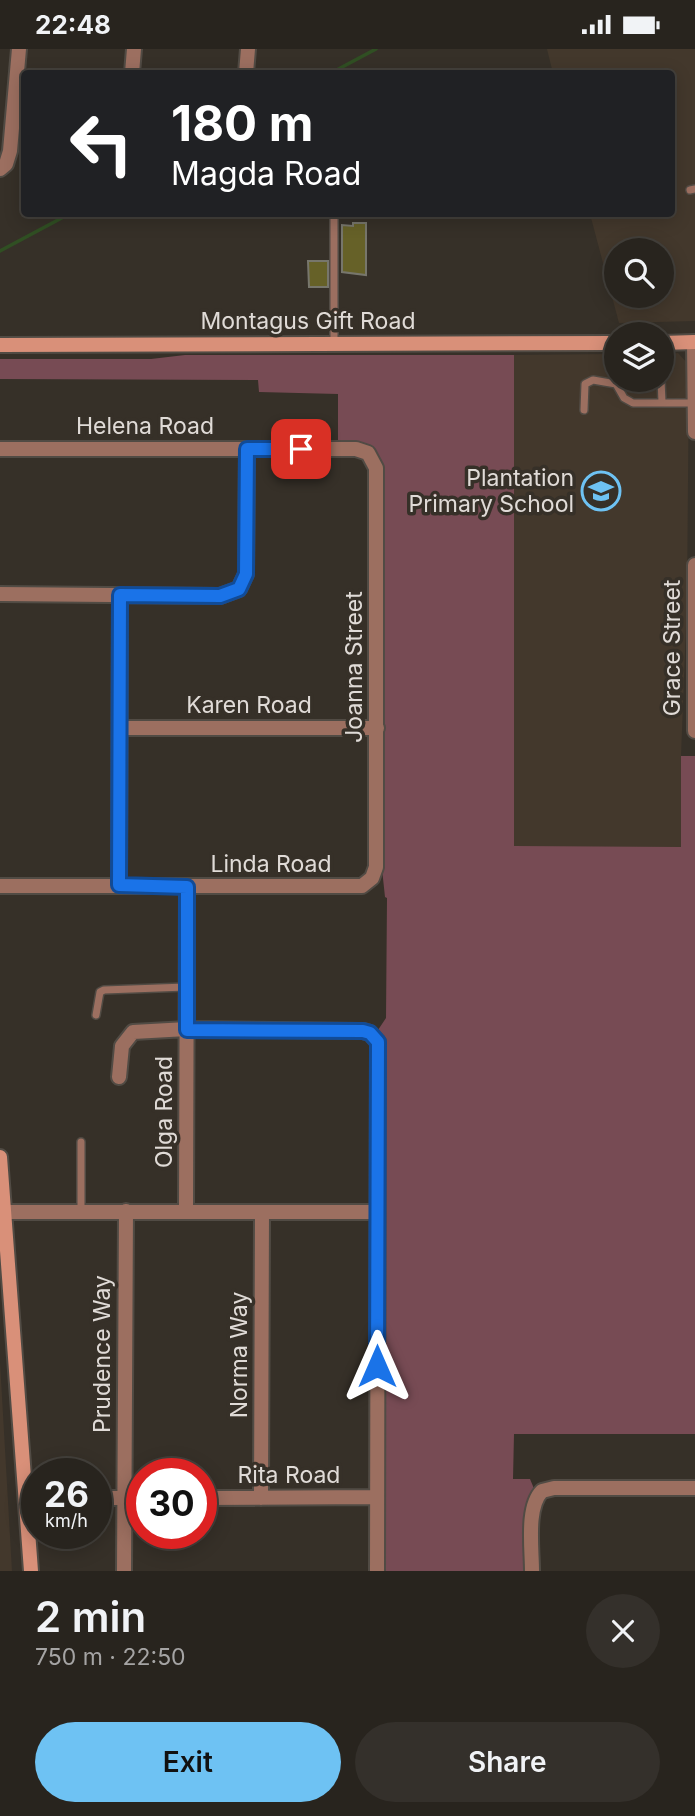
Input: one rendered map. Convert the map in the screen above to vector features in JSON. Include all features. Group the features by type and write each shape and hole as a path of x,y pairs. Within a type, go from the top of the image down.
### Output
{"street":[{"path":"0,170 6,164 10,151 19,49"},
{"path":"132,70 134,49"},
{"path":"246,70 248,49"},
{"path":"674,343 695,342 695,432"},
{"name":"Montagus Gift Road","path":"0,345 604,343"},
{"name":"Helena Road","path":"0,449 356,449 363,450 372,457"},
{"path":"0,594 220,596 239,589 246,574 247,449"},
{"name":"Joanna Street","path":"372,457 376,468 377,728 376,859 372,878"},
{"name":"Grace Street","path":"695,565 695,731"},
{"path":"119,885 120,595"},
{"name":"Karen Road","path":"121,728 377,728"},
{"name":"Linda Road","path":"0,886 356,887 372,878"},
{"name":"Olga Road","path":"186,1211 187,887"},
{"path":"119,1077 122,1046 133,1032 363,1031 374,1036 378,1042 377,1571"},
{"path":"0,1157 28,1458"},
{"name":"Prudence Way","path":"124,1571 126,1211"},
{"path":"4,1212 377,1212"},
{"name":"Norma Way","path":"261,1498 262,1212"},
{"path":"532,1571 532,1512 534,1502 542,1491 554,1488 695,1488"},
{"name":"Rita Road","path":"217,1498 377,1497"},
{"path":"112,1498 125,1498"},
{"path":"31,1549 31,1571"}],"lane":[{"path":"334,217 334,343"},
{"path":"584,409 584,384 593,380 616,384 629,401 695,403"},
{"path":"662,392 662,402"},
{"path":"96,1015 99,996 104,990 187,987"},
{"path":"80,1211 81,1142"}],"shaded area":[{"path":"547,49 695,49 695,321 619,322 615,308 674,308 674,238 604,238 604,267 591,217 675,217 675,70 552,70"},
{"name":"Plantation Primary School","path":"674,353 678,353 689,365 681,847 514,847 514,355 604,354 604,392 674,392"},
{"path":"185,355 514,355 514,846 681,847 681,756 695,756 695,1434 514,1434 513,1479 530,1479 535,1491 526,1506 526,1571 380,1571 376,1033 386,1018 387,898 382,869 381,461 373,450 338,443 338,394 259,392 258,380 0,379 0,359 151,359"},
{"path":"0,1362 12,1571 0,1571"}],"building":[{"path":"353,223 366,223 366,275 342,272 342,225 353,226"},
{"path":"308,261 328,261 328,287 309,287"}],"waterway":[{"path":"337,70 376,49"},
{"path":"0,251 64,217"}],"place":[{"name":"Plantation Primary School","path":"601,491"}],"route":[{"path":"301,449 247,449 246,574 239,589 220,596 120,595 119,885 187,887 187,1030 363,1031 376,1037 377,1366"}]}
